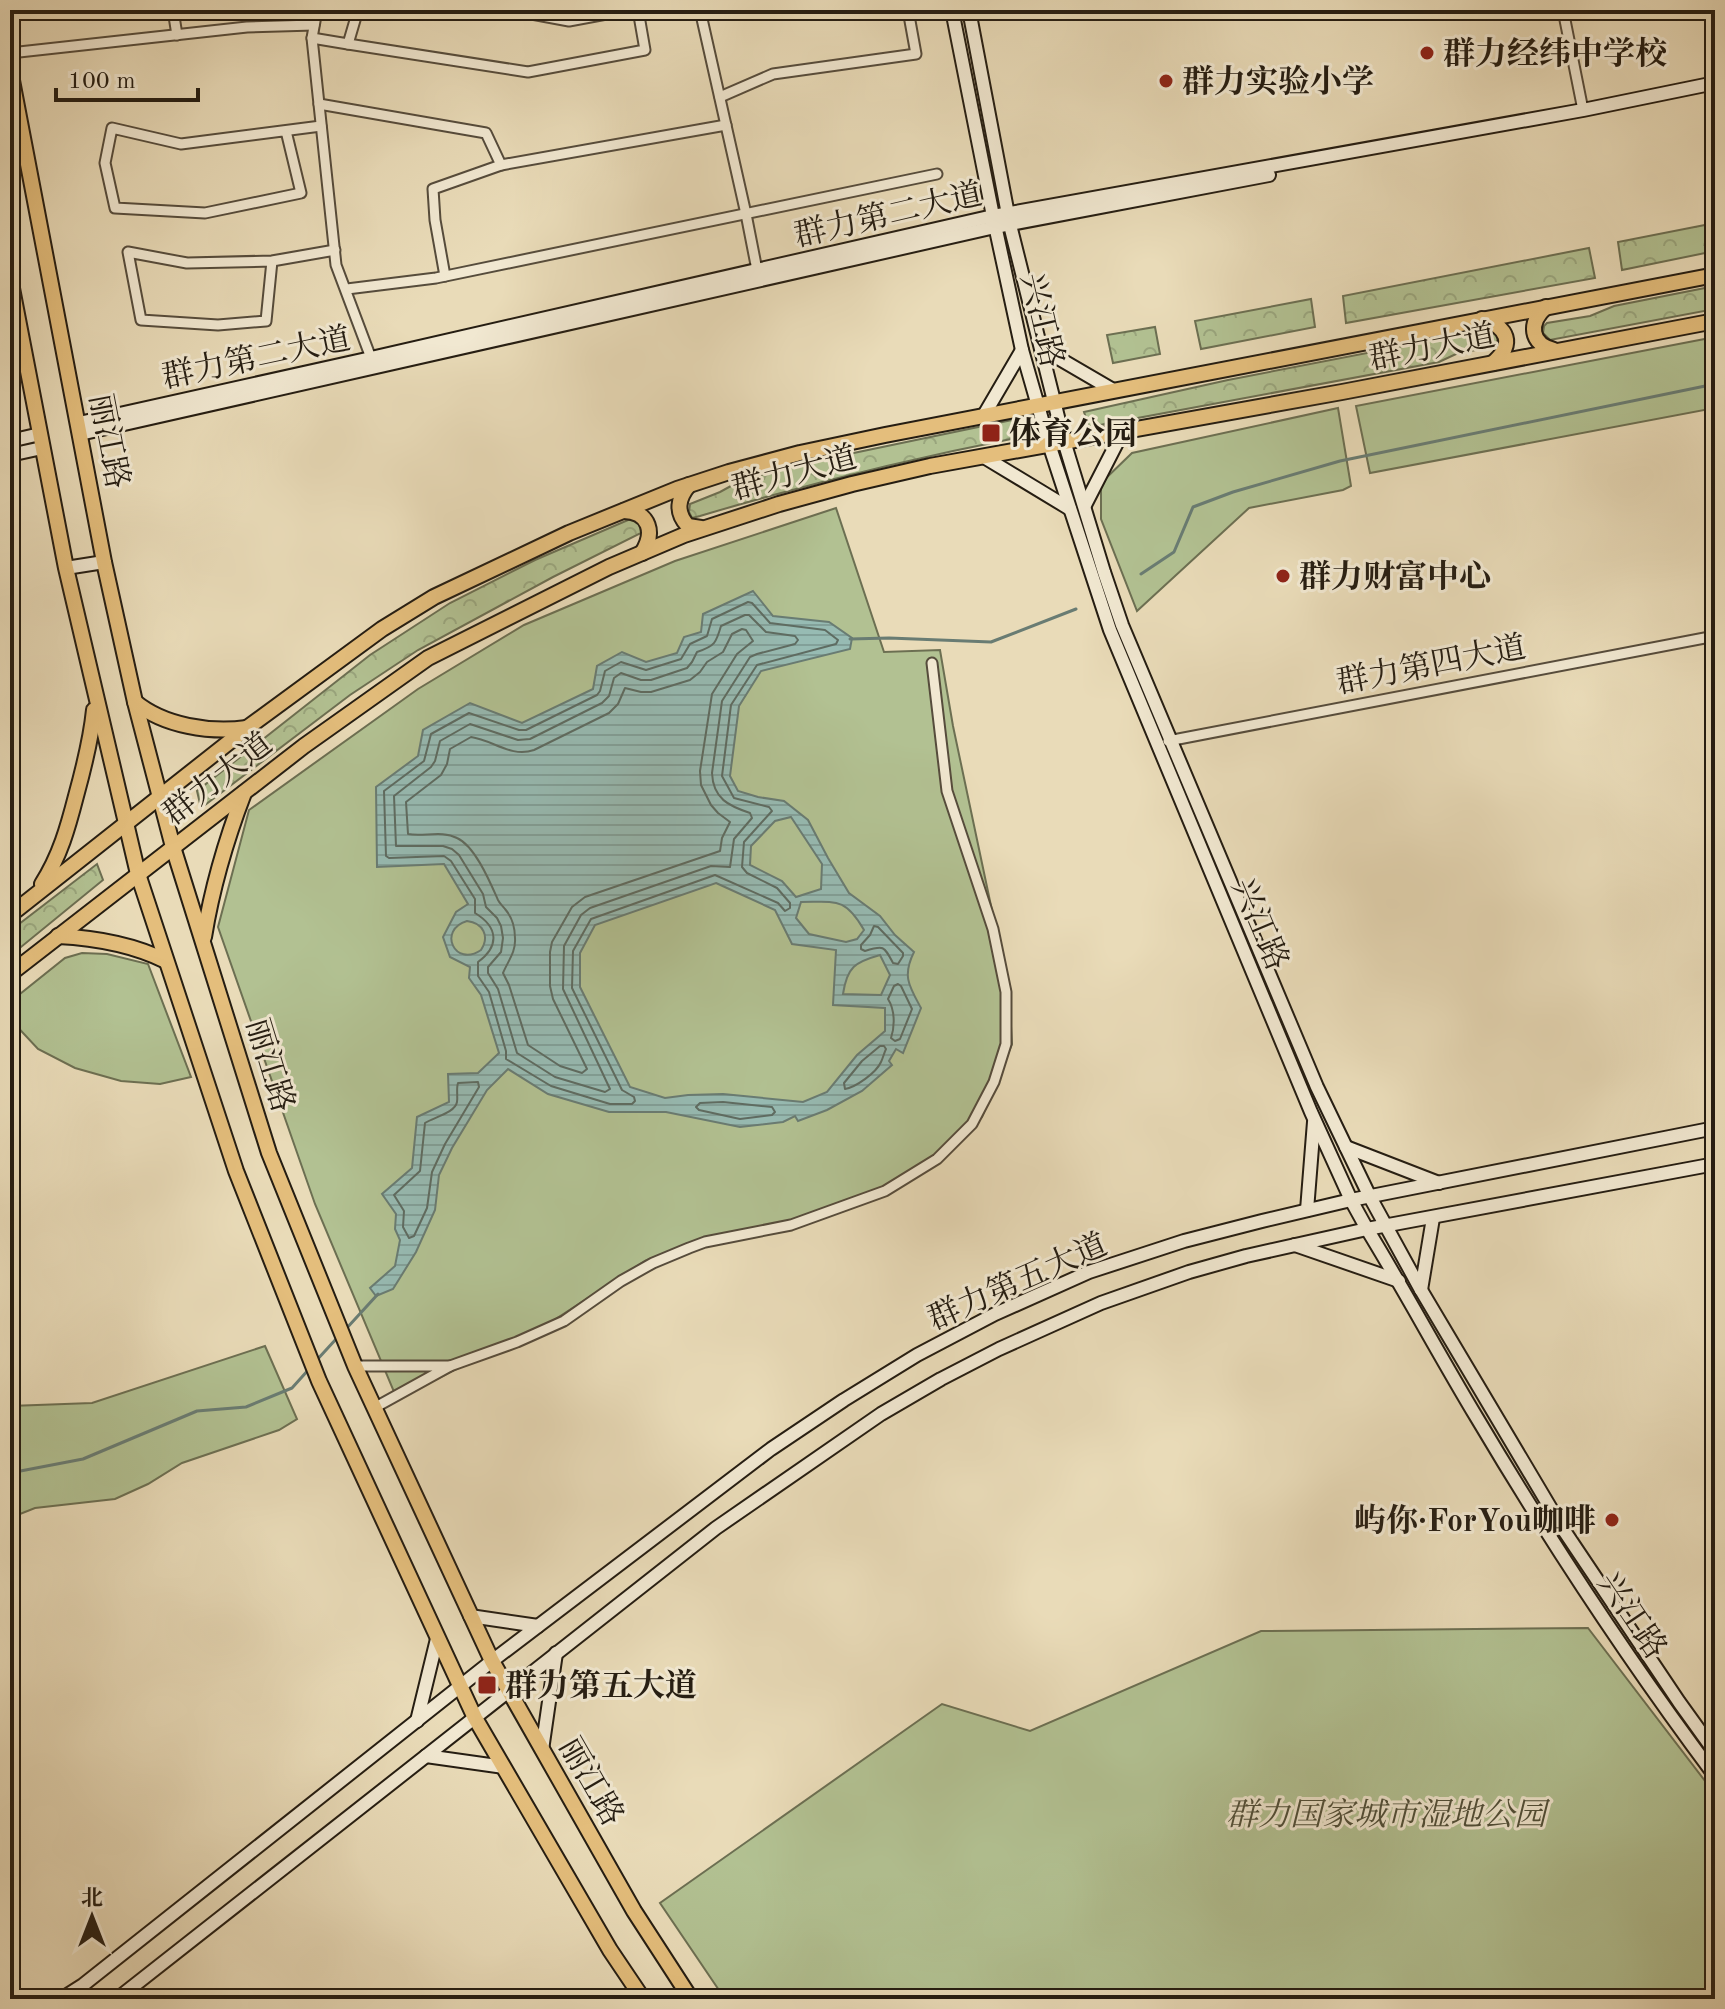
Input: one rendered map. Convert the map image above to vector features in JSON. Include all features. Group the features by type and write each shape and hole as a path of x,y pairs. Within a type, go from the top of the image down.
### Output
{"main road":[{"name":"兴江路","path":"952,10 1022,350 1070,509 1315,1119 1351,1200 1477,1418 1565,1561 1664,1708 1715,1776"},
{"name":"兴江路","path":"969,10 1009,220 1064,441 1085,505 1098,574"},
{"name":"丽江路","path":"10,70 104,562 135,702 173,847 269,1153 355,1366 492,1661 634,1911 691,1999"},
{"name":"群力第二大道","path":"1009,220 1715,83"},
{"name":"群力第二大道","path":"79,428 757,270 994,222 1715,89"},
{"name":"群力第二大道","path":"79,428 994,222"},
{"name":"群力大道","path":"10,915 247,728 382,629 434,597 569,533 689,485 800,453 984,415 1715,275"},
{"name":"丽江路","path":"10,278 66,568 125,824 138,874 236,1171 319,1381 475,1718 610,1950 643,1999"},
{"path":"1547,307 1536,318 1536,339 1544,347 1558,351"},
{"path":"1482,319 1498,325 1504,333 1504,351 1493,363"},
{"name":"群力大道","path":"10,974 317,737 428,658 609,567 702,529 779,504 930,466 1715,321"},
{"path":"1041,348 1113,390"},
{"path":"984,415 1022,350"},
{"path":"1085,505 1123,431"},
{"path":"10,441 41,441"},
{"path":"10,455 41,441"},
{"path":"984,457 1070,509"},
{"path":"689,485 680,499 680,512 688,526 702,529"},
{"path":"618,512 636,512 645,519 648,541 642,553"},
{"path":"66,568 104,562"},
{"path":"36,895 66,836 87,757 96,697"},
{"path":"135,702 156,716 174,722 228,731 247,728"},
{"name":"兴江路","path":"1164,742 1317,1087 1386,1227 1563,1529 1715,1752"},
{"path":"203,942 229,832 244,793"},
{"path":"58,936 104,941 143,950 166,961"},
{"path":"1307,1210 1315,1119"},
{"name":"群力第五大道","path":"61,1999 83,1985 492,1661 771,1449 917,1355 995,1314 1089,1272 1184,1241 1351,1200 1715,1128"},
{"path":"1346,1147 1439,1183"},
{"name":"群力第五大道","path":"117,1999 716,1528 881,1414 941,1379 1101,1303 1189,1272 1367,1229 1715,1164"},
{"path":"1421,1290 1433,1218"},
{"path":"1295,1245 1399,1281"},
{"path":"470,1616 538,1626"},
{"path":"417,1721 437,1639"},
{"path":"542,1750 556,1653"},
{"path":"426,1756 504,1767"}],"street":[{"path":"173,10 177,35"},
{"path":"317,10 312,38 336,265 371,358"},
{"path":"348,44 358,10"},
{"path":"510,10 569,21 628,10"},
{"path":"312,38 528,72 645,50 638,10"},
{"path":"700,10 757,270"},
{"path":"720,97 773,74 916,54 908,10"},
{"path":"1563,10 1583,110"},
{"path":"10,53 247,27 314,25"},
{"path":"319,104 486,133 501,165"},
{"path":"445,276 433,189 501,165 726,125"},
{"path":"286,131 301,193 205,213 115,208 105,163 112,128 181,144 321,126"},
{"path":"347,289 445,276 937,174"},
{"path":"272,261 266,321 218,325 141,320 128,252 187,263 272,261 335,250"},
{"name":"群力第四大道","path":"1164,742 1715,636"},
{"path":"374,1408 450,1366 564,1321 621,1281 665,1258 705,1242 791,1225 885,1191 937,1159 972,1124 994,1082 1006,1044 1006,992 993,929 947,791 932,663"},
{"path":"355,1366 450,1366"}],"green space":[{"path":"1715,223 1715,251 1622,270 1618,242"},
{"path":"1589,248 1595,278 1346,323 1343,296"},
{"path":"1715,286 1715,309 1550,340 1543,333 1547,323 1590,316 1614,306"},
{"path":"1311,299 1315,327 1201,349 1195,321"},
{"path":"1155,327 1160,354 1113,363 1107,335"},
{"path":"1491,329 1498,337 1496,346 1456,354 1439,362 1089,427 1084,412 1228,380"},
{"path":"1715,337 1715,408 1370,473 1356,406"},
{"path":"1338,408 1351,486 1249,508 1137,611 1101,519 1101,483 1132,453"},
{"path":"1012,420 1016,438 857,473 692,518 689,512 690,504 740,481 796,465"},
{"path":"836,508 884,652 940,650 1009,991 1012,1044 982,1117 941,1159 868,1197 783,1230 700,1239 645,1261 551,1322 397,1399 315,1204 218,927 249,810 418,689 524,625 675,561"},
{"path":"637,519 641,533 418,650 350,695 201,808 197,791 370,655 450,603 535,560 628,520"},
{"path":"97,864 103,880 10,956 10,931"},
{"path":"82,953 107,954 148,964 191,1077 160,1084 121,1081 75,1068 38,1049 10,1019 10,1002 65,958"},
{"path":"265,1346 297,1419 279,1430 182,1463 148,1484 115,1499 35,1508 10,1518 10,1406 92,1403"},
{"name":"群力国家城市湿地公园","path":"1588,1628 1715,1794 1715,1999 725,1999 660,1903 942,1704 1030,1731 1261,1631"}],"water":[{"path":"753,591 773,616 829,622 852,638 850,649 761,671 739,706 730,776 738,791 784,801 808,820 849,893 880,916 914,952 908,968 908,981 921,1008 903,1053 896,1049 889,1061 892,1065 862,1091 827,1110 798,1121 795,1116 783,1122 740,1127 666,1112 609,1112 548,1094 508,1069 487,1090 452,1148 439,1175 435,1210 416,1252 393,1289 376,1296 370,1288 395,1266 400,1240 395,1229 396,1214 382,1194 412,1168 417,1117 449,1102 448,1074 478,1073 499,1053 481,995 469,978 470,967 450,957 443,937 456,912 468,904 444,864 377,867 376,787 418,756 423,730 470,703 522,723 593,689 597,666 622,652 646,662 677,653 684,637 701,632 703,614","holes":["791,817 822,864 821,889 796,897 782,881 750,865 751,846 775,821","716,883 775,910 792,944 836,950 833,1005 885,1008 885,1031 857,1055 827,1092 803,1102 723,1094 665,1098 630,1087 580,987 580,953 595,925","801,902 831,902 851,912 864,930 857,939 846,942 809,934 796,918","467,921 481,927 485,935 481,950 472,954 457,951 451,939 458,926","880,955 890,975 881,995 843,994 850,972 864,960"]}],"waterway":[{"path":"1141,574 1174,552 1193,507 1233,492 1340,461 1715,384"},
{"path":"850,639 991,642 1076,609"},
{"path":"345,1330 378,1294"},
{"path":"315,1362 337,1338"},
{"path":"10,1473 83,1459 197,1411 246,1407 292,1388 310,1368"}],"place":[{"name":"群力经纬中学校","path":"1427,53"},
{"name":"群力实验小学","path":"1166,81"},
{"name":"体育公园","path":"991,433"},
{"name":"群力财富中心","path":"1283,576"},
{"name":"屿你·ForYou咖啡","path":"1612,1520"},
{"name":"群力第五大道","path":"487,1685"}]}
